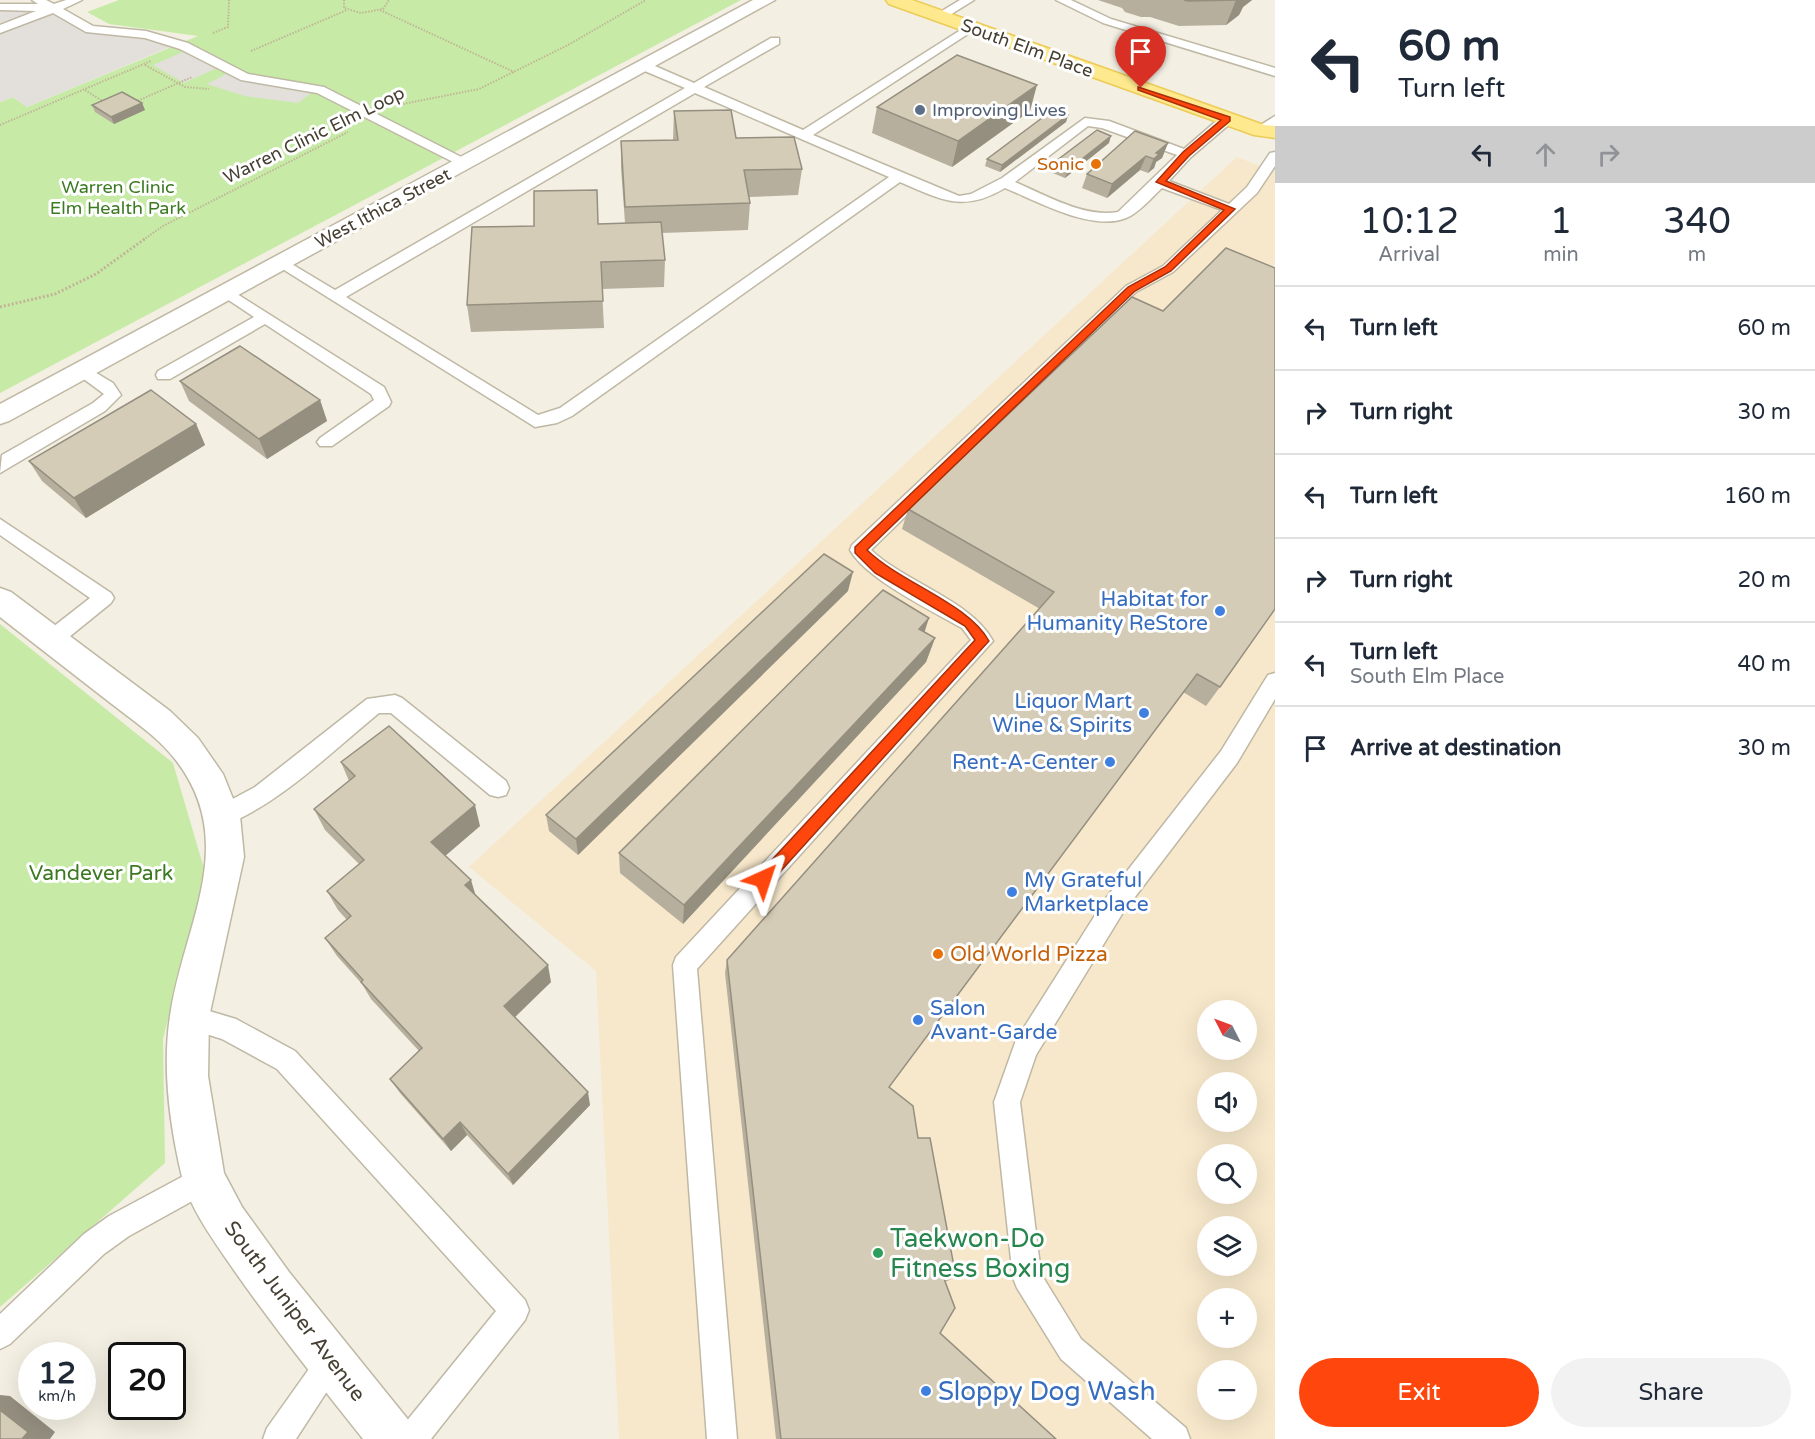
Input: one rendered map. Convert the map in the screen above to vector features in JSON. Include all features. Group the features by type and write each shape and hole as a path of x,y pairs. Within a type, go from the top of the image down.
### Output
{"main road":[{"name":"South Elm Place","path":"895,0 1227,119 1271,132"}],"street":[{"name":"West Ithica Street","path":"0,415 766,0"},
{"name":"South Juniper Avenue","path":"0,600 158,722 186,748 211,784 222,816 226,857 189,1017 188,1076 193,1120 204,1179 227,1222 273,1288 393,1439"}],"lane":[{"path":"38,0 90,29 146,35 184,46 245,77 320,90 465,164"},
{"path":"0,28 76,0"},
{"path":"940,16 968,0"},
{"path":"1062,0 1117,24 1275,72"},
{"path":"0,7 53,9"},
{"path":"804,135 971,28"},
{"path":"335,297 775,41"},
{"path":"644,66 899,177 962,200 981,196 1004,183 1085,122 1104,124 1186,154"},
{"path":"1004,183 1078,213 1107,218 1124,215 1186,154 1227,119"},
{"path":"722,1439 685,965 982,641 969,623 880,570 859,550 1131,289 1168,269 1252,190 1275,156"},
{"path":"280,263 535,421 551,419 566,412 899,177"},
{"path":"1160,182 1230,209"},
{"path":"226,292 378,391 383,402 326,442"},
{"path":"164,375 264,318"},
{"path":"0,467 8,459 99,407 113,395 107,387 84,370"},
{"path":"0,526 104,598 51,640"},
{"path":"1175,1439 1071,1348 1027,1278 1007,1102 1025,1049 1114,906 1229,757 1275,681"},
{"path":"222,816 263,794 374,705 394,704 498,788"},
{"path":"189,1017 227,1028 286,1060 515,1310 412,1439"},
{"path":"0,1334 94,1244 119,1226 204,1179"},
{"path":"278,1439 331,1362"}],"path":[{"path":"0,125 228,27 229,0"},
{"path":"344,0 342,5 348,11 361,13 380,10 387,6 389,0"},
{"name":"Warren Clinic Elm Loop","path":"0,307 55,294 96,274 164,226 376,117 405,103 479,89 614,20 646,0"},
{"path":"380,10 514,72"},
{"path":"84,90 110,106"}],"shaded area":[{"path":"0,7 53,9 90,29 146,35 177,44 27,107 13,97 0,102"},
{"path":"190,49 221,66 184,83 153,65"},
{"path":"232,71 316,89 298,103 245,96 207,84"},
{"path":"1237,157 1275,172 1275,1439 619,1439 596,971 469,867"}],"green space":[{"name":"Warren Clinic Elm Health Park","path":"119,0 741,0 0,393 0,102 13,97 27,107 198,36 109,24 87,12"},
{"name":"Vandever Park","path":"0,624 173,763 205,872 163,1039 165,1163 0,1307"}],"building":[{"path":"1184,0 1237,0 1188,1"},
{"path":"957,55 1037,85 958,141 877,107"},
{"path":"122,92 142,103 111,117 92,105"},
{"path":"1054,109 1068,115 1002,165 987,159"},
{"path":"731,110 736,138 794,137 802,169 744,170 750,203 625,207 621,141 678,140 674,111"},
{"path":"1097,130 1111,136 1068,170 1052,164"},
{"path":"1135,131 1168,143 1156,153 1159,154 1154,159 1146,156 1112,184 1087,174"},
{"path":"597,190 598,224 661,222 665,260 601,262 603,301 467,305 472,227 534,226 534,191"},
{"path":"1226,248 1275,268 1275,609 1220,687 1197,674 889,1087 913,1106 918,1138 930,1138 956,1277 943,1276 955,1308 940,1333 1056,1439 781,1439 727,960 1054,592 908,509 1132,297 1163,311"},
{"path":"240,346 320,400 259,439 180,381"},
{"path":"151,390 196,424 74,498 29,461"},
{"path":"824,554 853,572 576,839 546,815"},
{"path":"883,590 929,618 919,629 935,638 684,905 619,853"},
{"path":"389,726 475,805 431,842 471,880 465,885 548,965 504,1006 588,1092 508,1174 460,1122 443,1139 390,1079 422,1048 361,982 363,980 325,938 351,916 327,891 364,860 314,809 355,776 341,762"},
{"path":"0,1410 28,1432 22,1439 0,1439"}],"place":[{"name":"Improving Lives","path":"920,110"},
{"name":"Sonic","path":"1096,164"},
{"name":"Habitat for Humanity ReStore","path":"1220,611"},
{"name":"Liquor Mart Wine & Spirits","path":"1144,713"},
{"name":"Rent-A-Center","path":"1110,762"},
{"name":"My Grateful Marketplace","path":"1012,892"},
{"name":"Old World Pizza","path":"938,954"},
{"name":"Salon Avant-Garde","path":"918,1020"},
{"name":"Taekwon-Do Fitness Boxing","path":"878,1253"},
{"name":"Sloppy Dog Wash","path":"926,1391"}],"route":[{"path":"763,879 982,641 969,623 880,570 859,550 1131,289 1168,269 1230,209 1160,182 1186,154 1227,119 1141,88"}]}
